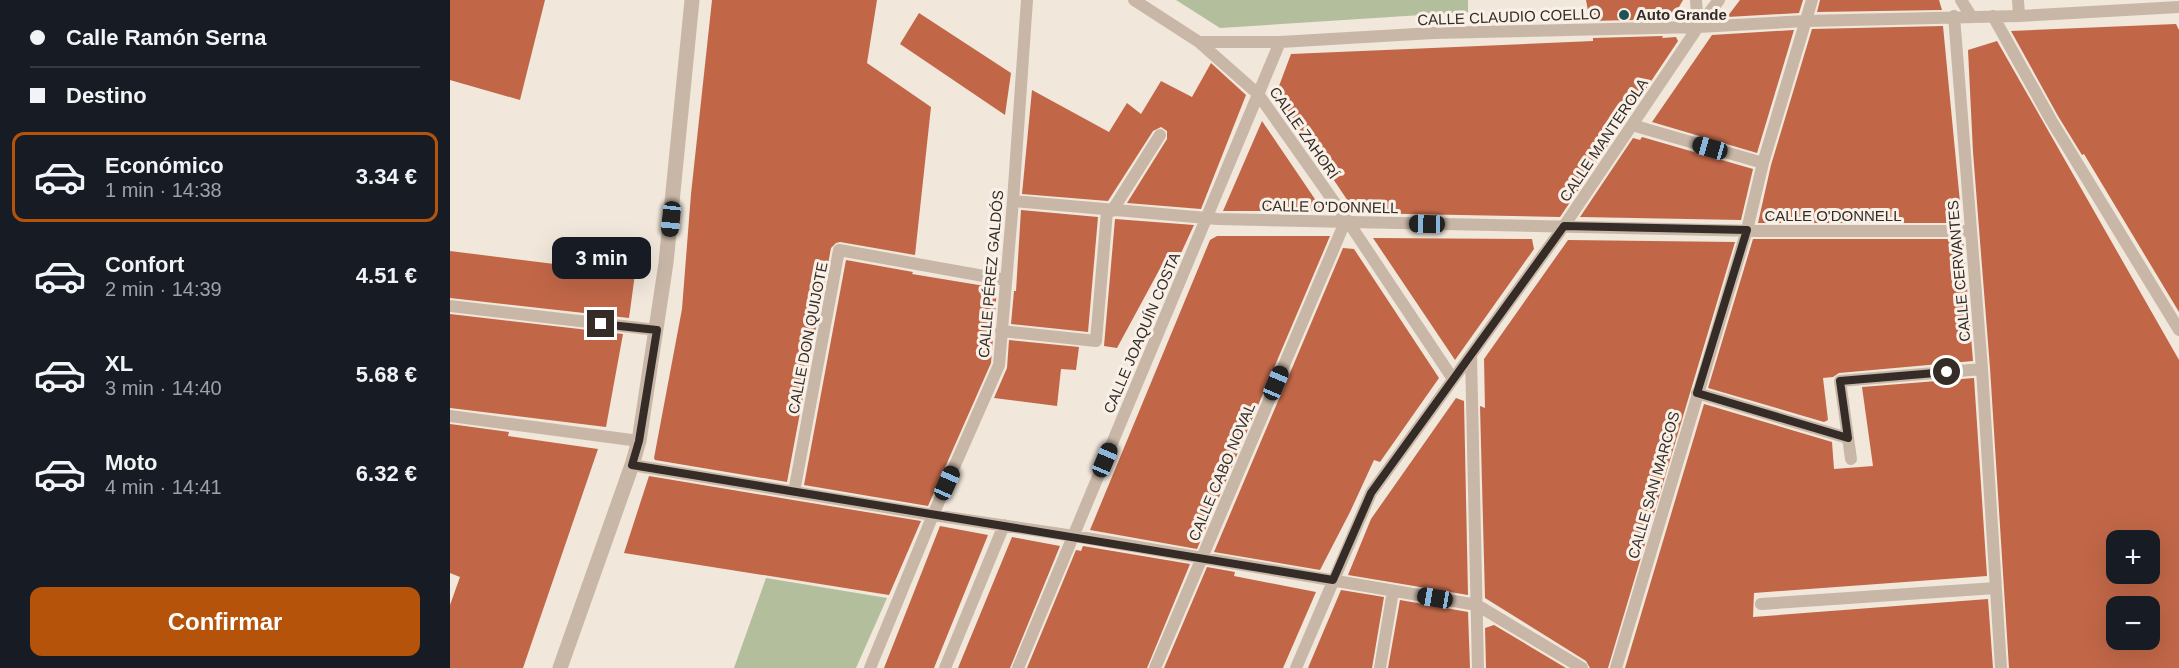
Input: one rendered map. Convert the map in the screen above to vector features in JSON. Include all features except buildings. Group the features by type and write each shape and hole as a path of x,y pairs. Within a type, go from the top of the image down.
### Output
{"street":[{"path":"560,668 639,441 666,263 692,0"},
{"name":"CALLE PÉREZ GALDÓS","path":"870,668 933,515 999,365 1027,0"},
{"name":"CALLE ZAHORÍ","path":"1134,0 1199,42 1258,94 1453,379"},
{"path":"1696,0 1698,27"},
{"name":"CALLE MANTEROLA","path":"1296,668 1371,493 1564,226 1698,27 1719,0"},
{"name":"CALLE SAN MARCOS","path":"1616,668 1747,230 1763,163 1812,0"},
{"path":"1961,0 1971,16"},
{"path":"2018,0 2019,16"},
{"name":"CALLE CLAUDIO COELLO","path":"1199,42 1280,42 1432,33 1698,27 2178,8"},
{"name":"CALLE CERVANTES","path":"1954,16 1982,369 2001,668"},
{"path":"1994,16 2051,120 2179,330"},
{"name":"CALLE JOAQUÍN COSTA","path":"1018,668 1280,42"},
{"path":"1632,125 1763,163"},
{"path":"1001,331 1096,341 1110,211 1160,135"},
{"name":"CALLE O'DONNELL","path":"1013,201 1206,219 1747,230 1971,231"},
{"name":"CALLE CABO NOVAL","path":"1155,668 1347,222"},
{"name":"CALLE DON QUIJOTE","path":"794,492 839,250 1006,280"},
{"path":"450,306 657,330"},
{"path":"1471,356 1478,668"},
{"path":"1851,459 1840,381 1982,369"},
{"path":"1697,393 1848,438"},
{"path":"450,416 639,441"},
{"path":"632,465 1074,536 1478,605 1582,668"},
{"path":"945,668 1004,525"},
{"path":"1761,604 1996,588"},
{"path":"1380,668 1393,591"}],"green space":[{"path":"1176,0 1468,0 1468,12 1220,28"},
{"path":"766,578 887,598 856,668 734,668"}],"place":[{"name":"Auto Grande","path":"1624,15"}],"route":[{"path":"601,324 657,330 639,441 632,465 1333,580 1371,493 1564,226 1747,230 1697,393 1848,438 1840,381 1947,372"}]}
